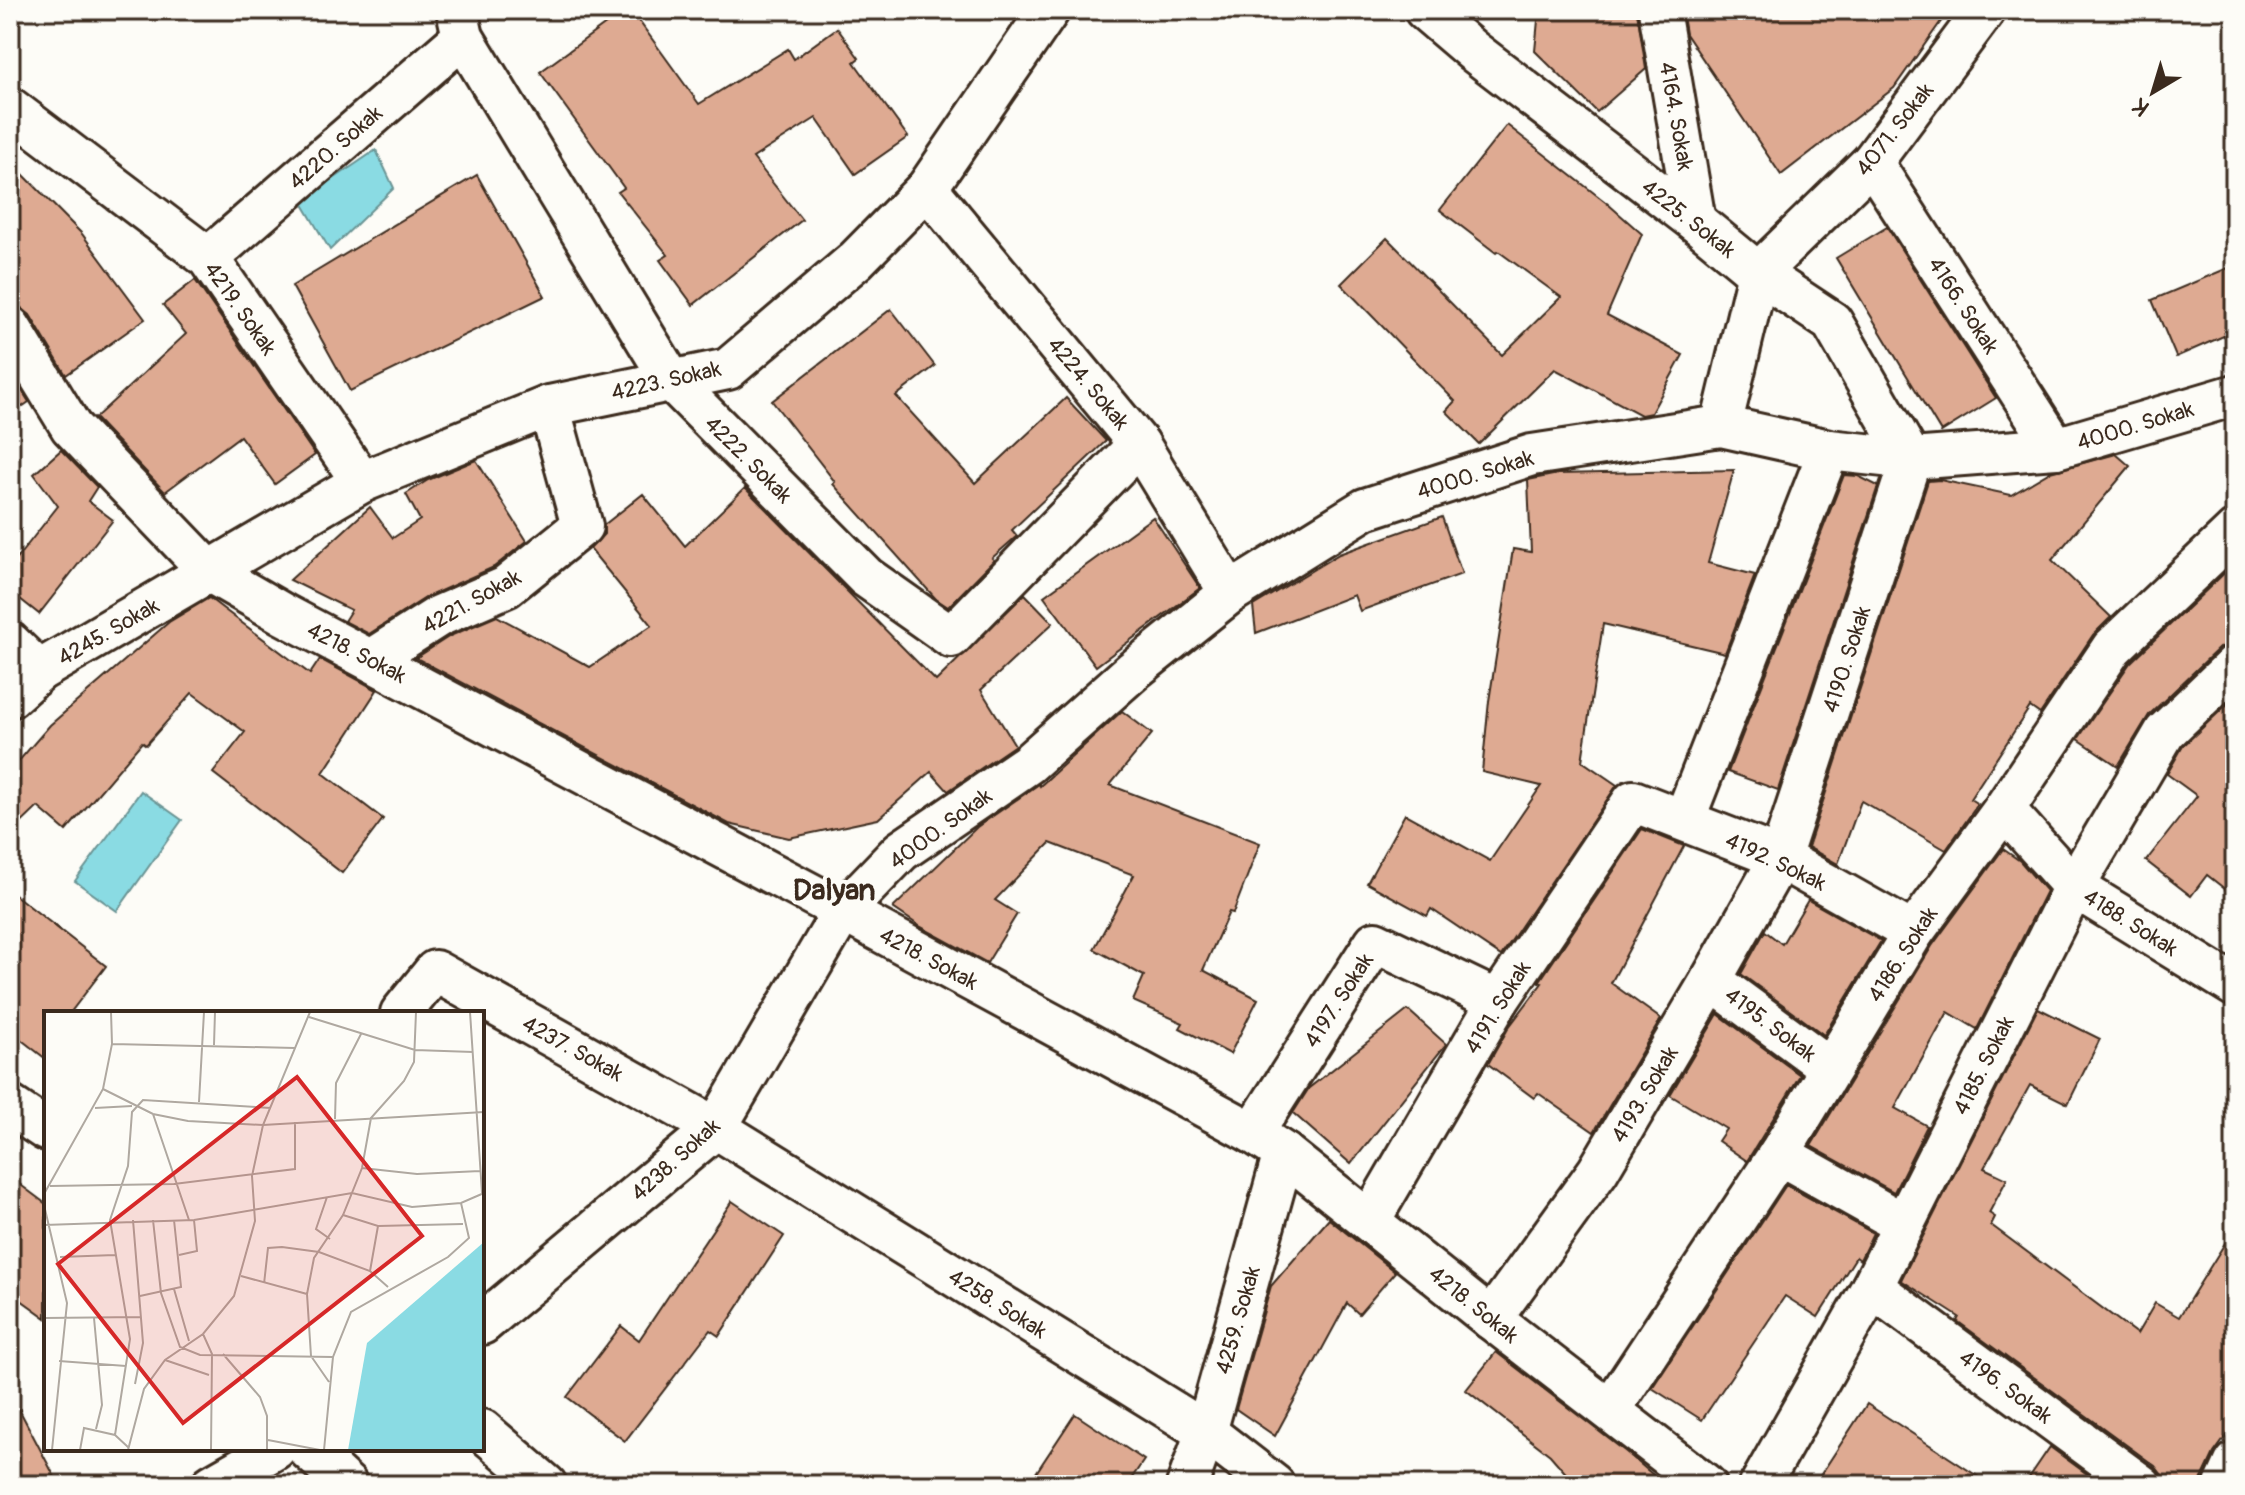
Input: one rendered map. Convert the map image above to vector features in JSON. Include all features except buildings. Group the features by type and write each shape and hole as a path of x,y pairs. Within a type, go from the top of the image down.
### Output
{"street":[{"name":"4223. Sokak","path":"210,572 362,482 549,406 728,369 856,260 927,188 1049,10"},
{"name":"4225. Sokak","path":"1425,10 1473,51 1758,273 1832,322 1911,459"},
{"name":"4164. Sokak","path":"1659,10 1695,221"},
{"name":"4071. Sokak","path":"1758,273 1872,162 1985,10"},
{"name":"4220. Sokak","path":"208,258 460,23"},
{"name":"4222. Sokak","path":"460,23 671,380 866,577 951,637 1139,444"},
{"name":"4219. Sokak","path":"10,108 208,258 362,482"},
{"name":"4166. Sokak","path":"1872,162 2056,448"},
{"name":"4224. Sokak","path":"927,188 1139,444 1230,593"},
{"path":"1721,426 1758,273"},
{"name":"4218. Sokak","path":"10,327 71,427 210,572 1268,1143 1706,1485"},
{"name":"4000. Sokak","path":"843,911 901,851 1028,764 1134,670 1230,593 1365,509 1532,455 1721,426 1829,450 1911,459 2056,448 2235,395"},
{"name":"4221. Sokak","path":"372,659 439,616 506,587 582,526 549,406"},
{"path":"1684,820 1829,450"},
{"name":"4190. Sokak","path":"1780,858 1911,459"},
{"name":"4186. Sokak","path":"1610,1410 1779,1154 1913,933 2004,809 2112,648 2235,531"},
{"name":"4245. Sokak","path":"24,684 210,572"},
{"path":"10,643 24,684"},
{"name":"4185. Sokak","path":"1760,1485 1872,1287 2074,887 2165,732 2235,665"},
{"name":"4192. Sokak","path":"1633,801 1780,858 1913,933"},
{"name":"4191. Sokak","path":"1370,1220 1498,1001 1633,801"},
{"name":"4188. Sokak","path":"2004,809 2074,887 2235,986"},
{"name":"4193. Sokak","path":"1491,1319 1598,1171 1780,858"},
{"name":"4238. Sokak","path":"484,1322 716,1128 843,911"},
{"name":"4197. Sokak","path":"1268,1143 1375,942 1498,1001"},
{"name":"4237. Sokak","path":"403,1011 435,971 716,1128"},
{"name":"4195. Sokak","path":"1711,980 1830,1068"},
{"path":"10,1106 44,1129"},
{"name":"4258. Sokak","path":"716,1128 1206,1432 1274,1485"},
{"name":"4259. Sokak","path":"1187,1485 1206,1432 1268,1143"},
{"path":"1779,1154 1902,1223"},
{"name":"4196. Sokak","path":"1872,1287 2141,1485"},
{"path":"484,1432 546,1485"},
{"path":"212,1485 272,1451"},
{"path":"310,1451 347,1485"},
{"path":"2225,1485 2235,1463"}],"water":[{"path":"376,150 394,188 330,250 301,201"},
{"path":"141,791 182,820 117,911 75,881"}],"district":[{"name":"Dalyan","path":"834,890"}]}
